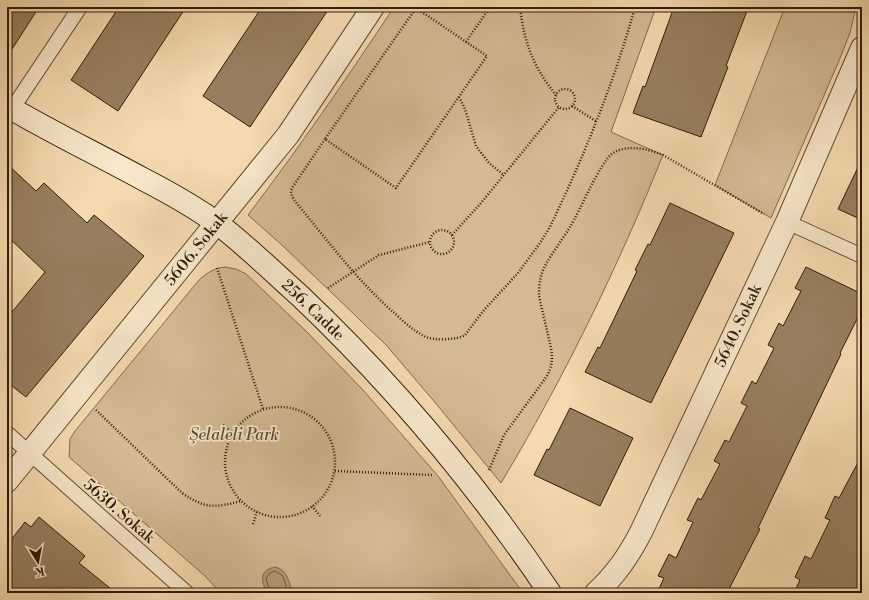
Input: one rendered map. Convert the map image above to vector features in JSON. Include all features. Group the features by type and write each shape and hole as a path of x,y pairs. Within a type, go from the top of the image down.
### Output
{"street":[{"name":"5606. Sokak","path":"7,481 288,135 373,7"},
{"name":"5640. Sokak","path":"596,593 615,575 641,532 786,224 862,48"},
{"name":"256. Cadde","path":"10,108 187,203 218,223 256,255 322,317 379,376 480,496 534,568 550,593"}],"lane":[{"path":"10,108 80,7"},
{"path":"786,224 862,256"},
{"name":"5630. Sokak","path":"7,434 187,593"}],"path":[{"path":"325,139 396,188 487,56 416,7 325,139 291,191 292,195 353,272 377,298 403,321 424,337 436,339 462,337 484,310 518,273 550,227 611,83 635,7"},
{"path":"466,42 490,7"},
{"path":"520,7 523,30 530,54 542,76 556,95 556,101 559,107"},
{"path":"556,95 564,89 572,92 575,98 572,106 566,108 559,107"},
{"path":"459,97 465,109 476,146 489,163 504,175"},
{"path":"572,106 596,121"},
{"path":"452,234 504,175 559,107"},
{"path":"480,496 504,435 551,369 551,348 539,296 539,288 545,266 571,226 601,168 612,154 618,151 638,148 652,150 786,224"},
{"path":"438,230 446,230 452,234 454,243 453,249 443,255 435,253 430,246 430,242 432,235 438,230"},
{"path":"327,288 379,255 430,242"},
{"path":"217,268 263,409"},
{"path":"281,407 300,410 316,420 328,435 335,452 335,471 329,489 316,504 300,514 283,518 265,516 249,508 236,497 227,481 224,464 226,446 233,433 247,417 263,409 281,407"},
{"path":"94,408 182,493 209,507 222,506 241,501"},
{"path":"223,425 233,433"},
{"path":"335,471 438,476"},
{"path":"312,506 320,516"},
{"path":"252,524 257,512"}],"green space":[{"path":"394,7 656,7 611,132 663,155 627,240 568,363 501,483 386,345 283,246 248,215 286,164 359,60"},
{"path":"785,7 856,7 850,33 838,63 771,218 715,185"},
{"name":"Şelaleli Park","path":"225,267 236,269 246,274 306,331 363,390 438,476 523,593 219,593 205,576 69,457 70,439 75,431 199,280 217,268"}],"water":[{"path":"275,567 283,571 285,574 289,581 292,593 267,593 263,584 264,573 270,568"}],"building":[{"path":"7,7 39,7 7,57"},
{"path":"119,7 186,7 118,111 71,80"},
{"path":"262,7 330,7 250,127 203,96"},
{"path":"674,7 736,7 747,11 726,66 728,67 701,137 633,113 643,86 645,87"},
{"path":"862,159 862,220 838,209"},
{"path":"7,164 36,191 44,183 87,223 94,215 144,256 26,397 7,382 7,318 45,272 7,236"},
{"path":"670,203 734,233 651,403 585,372 598,347 600,348 637,271 635,270 648,244 650,245"},
{"path":"806,267 862,294 862,309 758,528 760,529 727,593 657,593 664,578 658,576 669,554 676,558 693,522 687,520 698,498 701,500 720,464 714,461 725,440 729,442 747,406 741,403 752,381 756,384 774,348 768,345 779,323 783,326 801,291 795,288"},
{"path":"570,408 633,438 600,506 534,475 547,449 549,450"},
{"path":"862,455 862,593 794,593 800,580 795,577 805,556 811,559 830,520 825,518 835,496 839,498"},
{"path":"39,517 85,556 79,563 116,593 7,593 7,545 25,522 31,527"}]}
